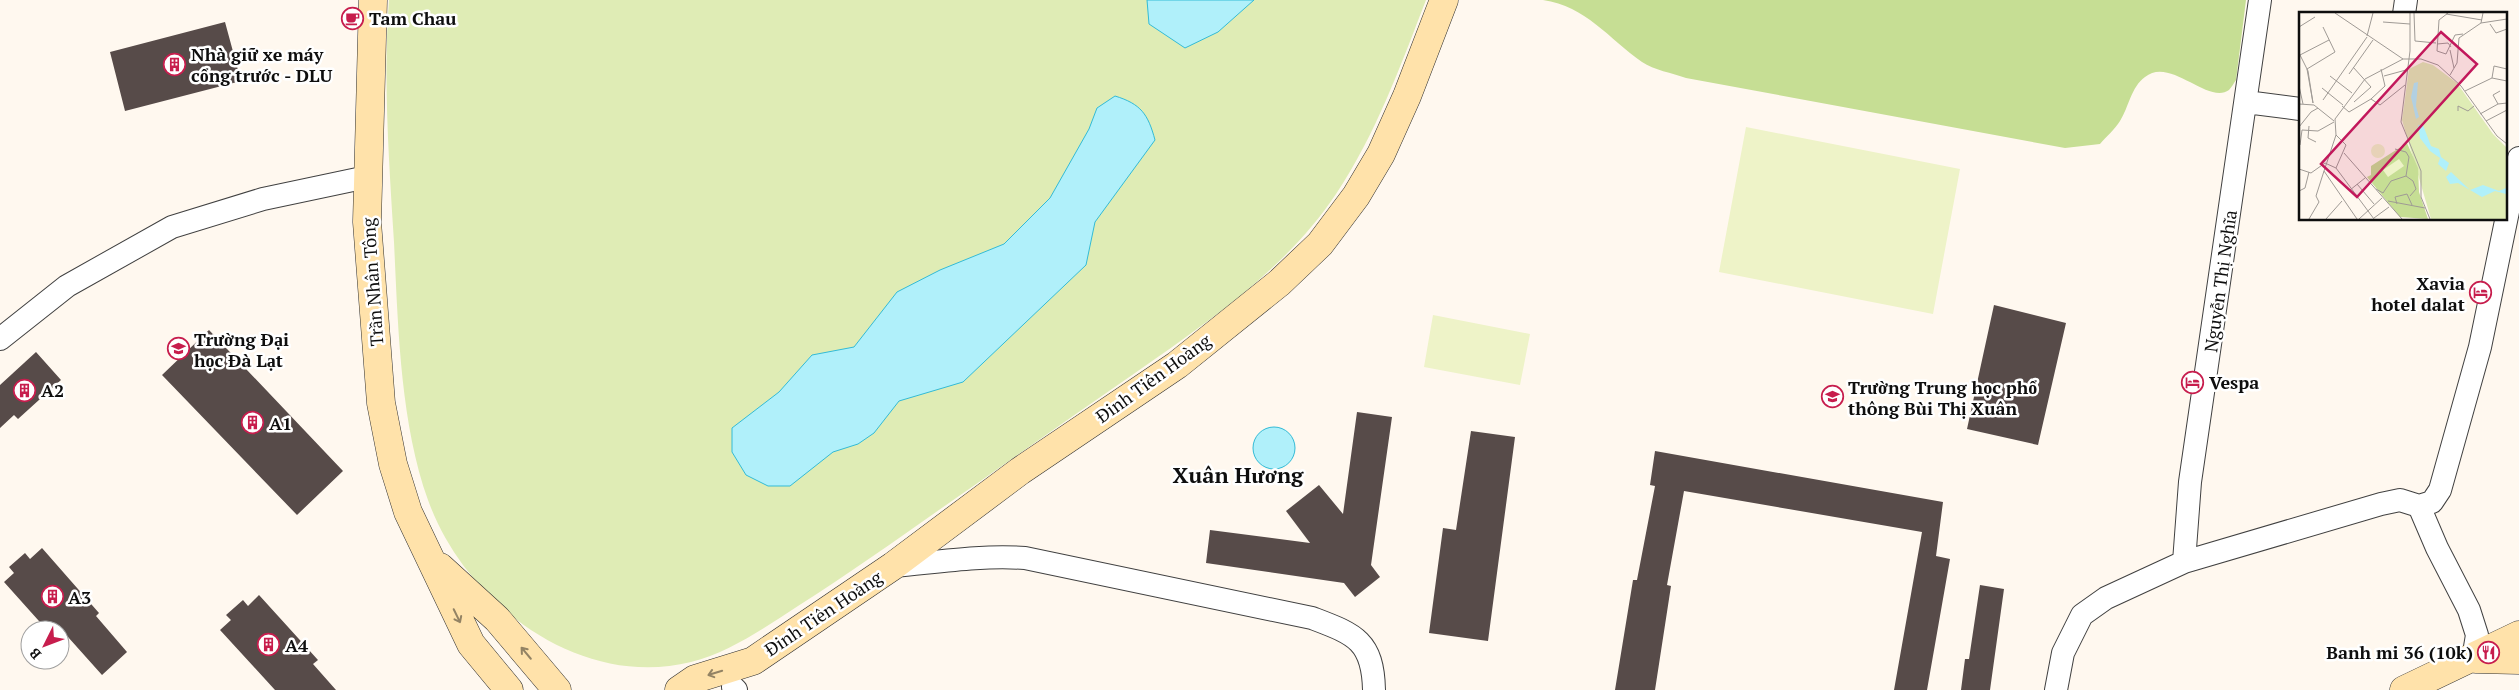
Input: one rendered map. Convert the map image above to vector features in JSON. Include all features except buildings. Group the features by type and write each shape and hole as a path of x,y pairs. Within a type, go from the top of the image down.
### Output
{"main road":[{"name":"Trần Nhân Tông","path":"373,0 367,222 381,403 392,464 408,512 471,644 509,690"},
{"name":"Đinh Tiên Hoàng","path":"679,690 695,679 753,661 893,566 1020,471 1176,365 1279,284 1320,244 1356,196 1381,154 1407,96 1444,0"},
{"name":"Trần Nhân Tông","path":"428,556 497,619 557,690"},
{"path":"2404,690 2519,634"},
{"path":"2473,658 2519,660"},
{"name":"Đinh Tiên Hoàng","path":"733,689 753,661"}],"street":[{"name":"Nguyễn Thị Nghĩa","path":"2184,562 2190,482 2260,0"},
{"path":"2246,102 2299,109"},
{"path":"2506,146 2519,148"},
{"path":"2056,690 2063,652 2082,615 2106,598 2184,562 2381,504 2400,500 2419,506 2432,502 2440,490 2480,347 2519,158"},
{"path":"0,339 67,286 172,227 263,200 367,177"},
{"path":"2419,506 2437,548 2469,610 2476,635 2473,658"},
{"path":"893,566 975,556 1025,558 1312,618 1347,632 1363,645 1372,665 1374,690"}],"green space":[{"path":"389,0 1426,0 1386,100 1350,171 1316,221 1270,270 1217,314 1163,354 868,560 772,623 733,646 705,658 691,662 649,667 608,663 568,650 531,630 498,604 469,573 445,538 428,500 411,438 399,340 387,121 387,30"},
{"path":"1543,0 2246,0 2236,80 2229,90 2220,93 2211,91 2166,72 2155,72 2145,77 2136,86 2120,121 2100,144 2065,148 1686,78 1647,65 1585,16 1558,3"},
{"path":"1746,127 1960,169 1933,314 1719,272"},
{"path":"1433,315 1530,334 1520,385 1424,367"}],"water":[{"path":"1147,0 1254,0 1218,32 1185,48 1149,24"},
{"path":"1115,96 1124,99 1142,111 1155,140 1095,222 1086,265 963,382 899,401 874,433 858,444 833,452 790,486 768,486 746,475 732,452 732,428 779,392 812,355 854,347 897,292 940,270 1004,244 1050,198 1089,129 1097,108"},
{"path":"1270,427 1278,427 1289,433 1295,448 1289,463 1278,469 1270,469 1259,463 1253,452 1253,444 1259,433"}],"place":[{"name":"Tam Chau","path":"353,18"},
{"name":"Nhà giữ xe máy cổng trước - DLU","path":"175,64"},
{"name":"Xavia hotel dalat","path":"2481,293"},
{"name":"Trường Đại học Đà Lạt","path":"178,349"},
{"name":"Vespa","path":"2193,382"},
{"name":"A2","path":"25,390"},
{"name":"Trường Trung học phổ thông Bùi Thị Xuân","path":"1832,397"},
{"name":"A1","path":"253,423"},
{"name":"A3","path":"52,597"},
{"name":"A4","path":"269,645"},
{"name":"Banh mi 36 (10k)","path":"2489,652"}],"district":[{"name":"Xuân Hương","path":"1238,474"}]}
